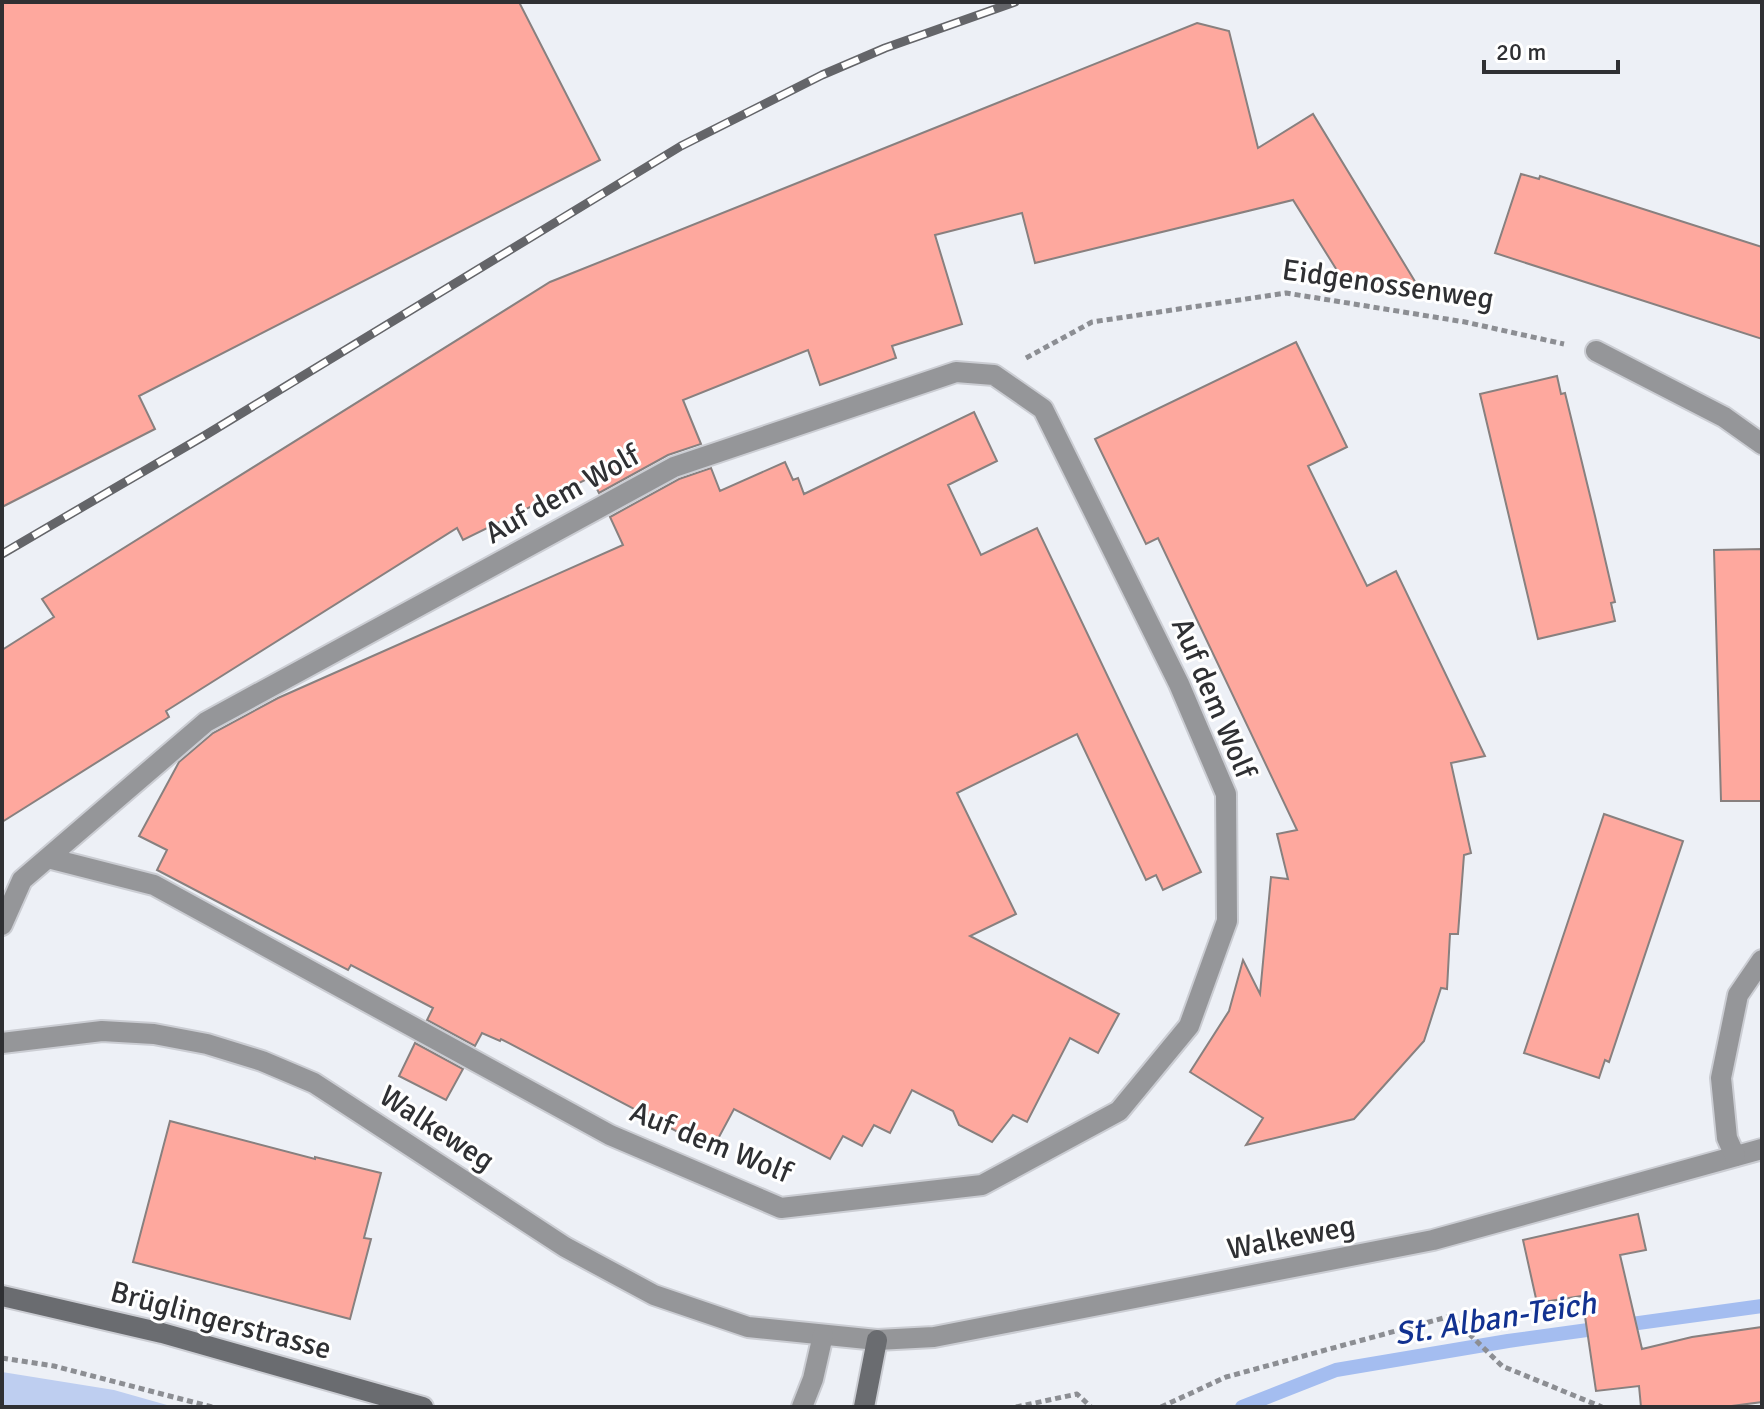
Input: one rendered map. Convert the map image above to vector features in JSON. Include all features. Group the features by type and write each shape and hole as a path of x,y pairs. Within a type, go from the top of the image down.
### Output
{"main road":[{"name":"Brüglingerstrasse","path":"2,1296 162,1333 423,1407"},
{"path":"864,1407 877,1340"}],"street":[{"path":"1596,351 1724,417 1762,444"},
{"name":"Auf dem Wolf","path":"2,925 22,880 206,722 674,467 956,372 994,375 1043,409 1179,684 1226,794 1227,921 1189,1026 1119,1111 982,1185 781,1208 610,1135 154,885 48,858"},
{"path":"1735,1156 1727,1138 1721,1078 1738,995 1762,960"},
{"name":"Walkeweg","path":"2,1043 102,1031 154,1034 207,1044 262,1061 314,1083 565,1247 654,1295 748,1327 877,1340 934,1337 1433,1240 1762,1149"},
{"path":"802,1407 813,1379 823,1335"}],"path":[{"name":"Eidgenossenweg","path":"994,375 1092,322 1286,293 1465,322 1596,351"},
{"path":"1161,1407 1226,1377 1451,1316 1502,1366 1602,1407"},
{"path":"2,1358 54,1366 212,1407"},
{"path":"1016,1407 1077,1394 1092,1407"}],"shaded area":[{"path":"2,1372 114,1390 174,1407 2,1407"}],"building":[{"path":"2,2 519,2 600,160 139,396 155,429 2,507"},
{"path":"1197,23 1229,31 1258,148 1313,114 1419,288 1348,288 1293,200 1035,263 1022,213 935,235 962,324 892,346 896,358 820,385 808,350 683,400 701,444 668,455 599,493 591,477 463,540 457,528 166,711 169,717 2,822 2,650 54,617 42,599 550,282"},
{"path":"1521,174 1539,179 1540,176 1762,247 1762,339 1495,253"},
{"path":"1296,342 1347,447 1308,466 1367,586 1396,571 1485,756 1451,763 1471,853 1464,855 1458,934 1450,934 1447,989 1441,988 1424,1041 1354,1119 1246,1145 1263,1118 1190,1072 1229,1011 1243,960 1260,994 1271,877 1288,879 1277,834 1297,830 1158,538 1146,544 1095,439"},
{"path":"1557,376 1561,394 1565,393 1595,516 1615,602 1611,603 1615,621 1538,639 1480,394"},
{"path":"974,412 997,461 948,485 981,555 1037,528 1201,872 1163,890 1156,875 1146,880 1077,734 957,793 1016,914 970,936 1119,1014 1098,1053 1070,1038 1027,1122 1013,1115 992,1142 959,1125 953,1111 912,1090 890,1133 874,1125 862,1146 843,1136 830,1159 734,1109 712,1150 501,1039 482,1033 475,1046 427,1020 433,1008 351,965 348,970 157,870 167,850 139,836 179,762 213,733 278,698 623,545 610,517 679,479 711,468 720,491 785,462 793,480 798,478 804,494"},
{"path":"1762,549 1762,801 1721,801 1714,550"},
{"path":"1604,814 1683,841 1609,1062 1605,1060 1599,1078 1524,1053"},
{"path":"415,1043 463,1069 446,1100 399,1076"},
{"path":"170,1121 381,1173 364,1238 371,1239 350,1319 133,1262"},
{"path":"1638,1214 1646,1250 1620,1255 1642,1349 1692,1337 1762,1327 1762,1402 1724,1407 1641,1407 1639,1386 1596,1391 1582,1296 1537,1303 1523,1240"}],"waterway":[{"name":"St. Alban-Teich","path":"1242,1407 1336,1370 1508,1341 1762,1306"}],"railway":[{"path":"2,554 204,436 681,146 822,75 885,48 1015,2"}]}
